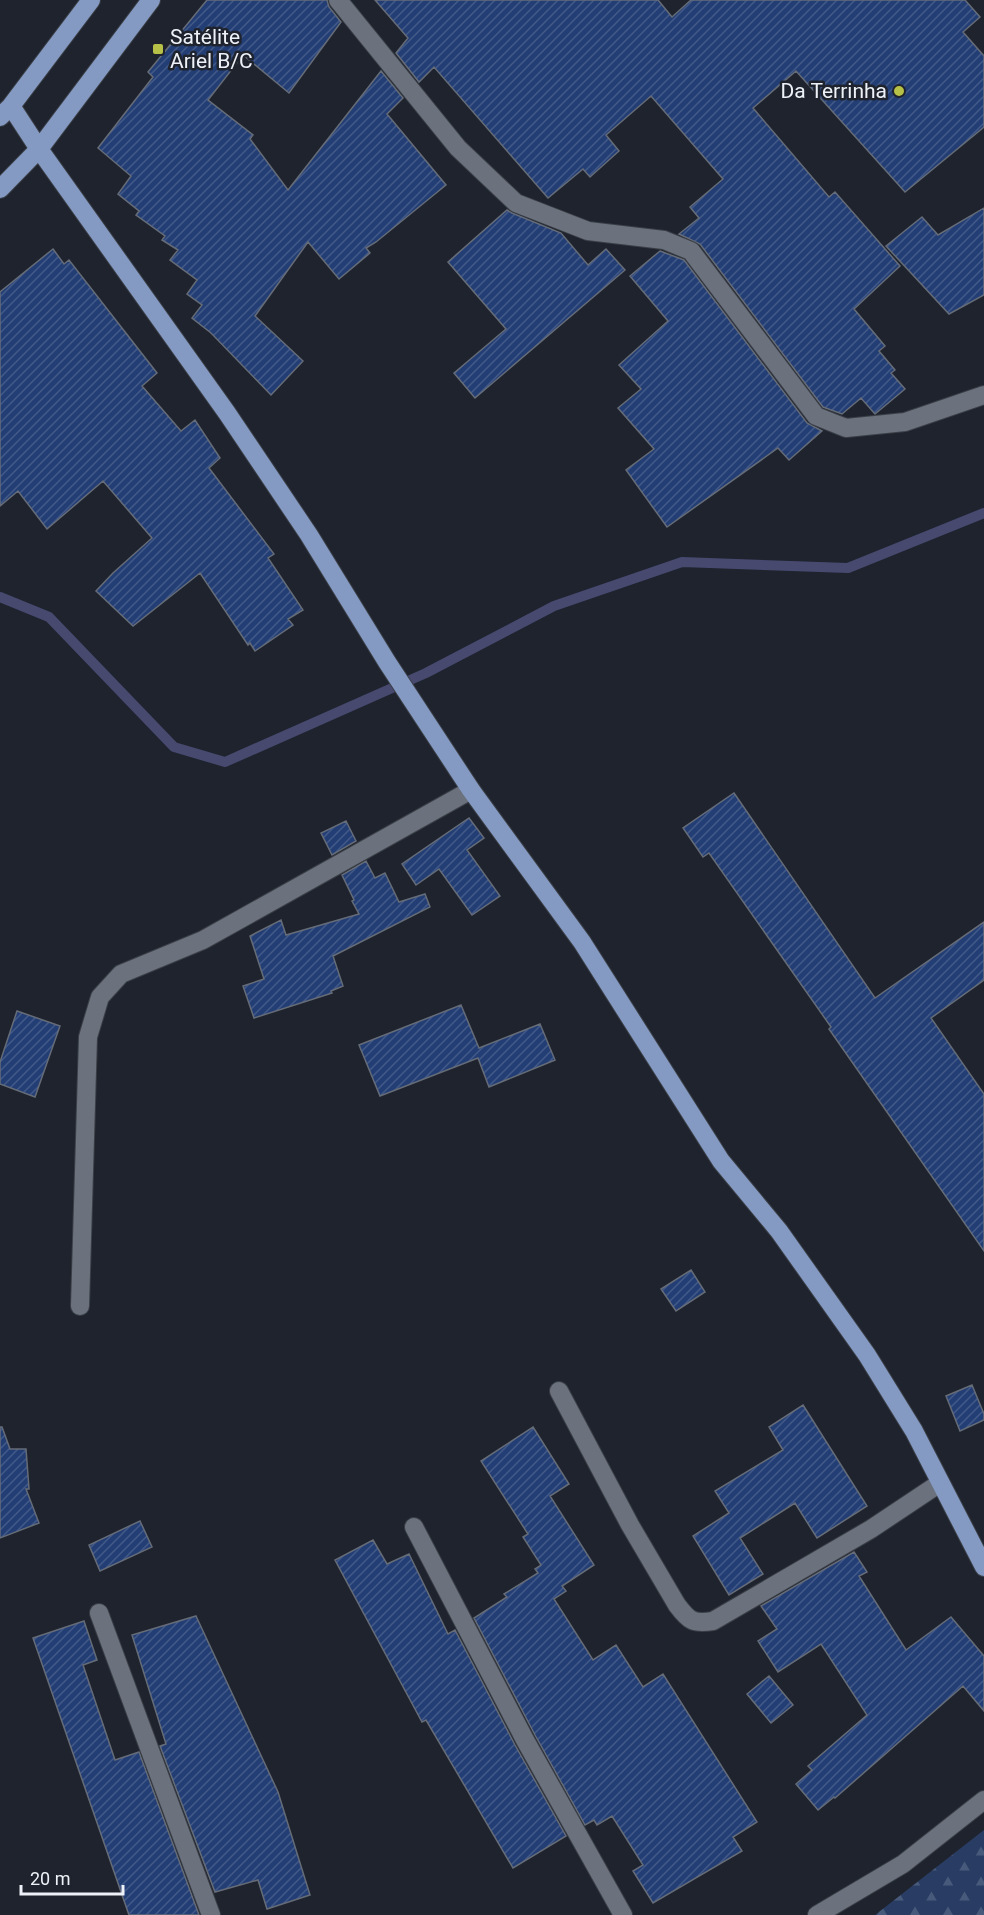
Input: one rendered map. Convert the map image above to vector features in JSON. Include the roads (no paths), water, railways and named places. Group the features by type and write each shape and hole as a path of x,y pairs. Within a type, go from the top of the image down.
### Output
{"main road":[{"path":"92,0 4,107 39,149 227,413 309,535 387,662 471,790 582,942 721,1161 779,1231 867,1355 914,1431 984,1567"},
{"path":"0,189 39,149 151,0"}],"street":[{"path":"338,0 459,148 516,203 588,231 664,240 691,250 816,416 846,428 905,422 984,395"},
{"path":"80,1306 88,1037 100,997 121,974 202,940 471,790"},
{"path":"559,1391 630,1525 677,1605 687,1617 698,1623 713,1621 871,1529 940,1483"},
{"path":"414,1527 525,1740 623,1915"},
{"path":"99,1613 211,1915"},
{"path":"817,1915 903,1864 984,1800"}],"waterway":[{"path":"0,597 49,617 174,747 225,762 426,673 554,606 682,562 848,568 984,513"}],"place":[{"name":"Satélite Ariel B/C","path":"158,49"},
{"name":"Da Terrinha","path":"899,91"}]}
